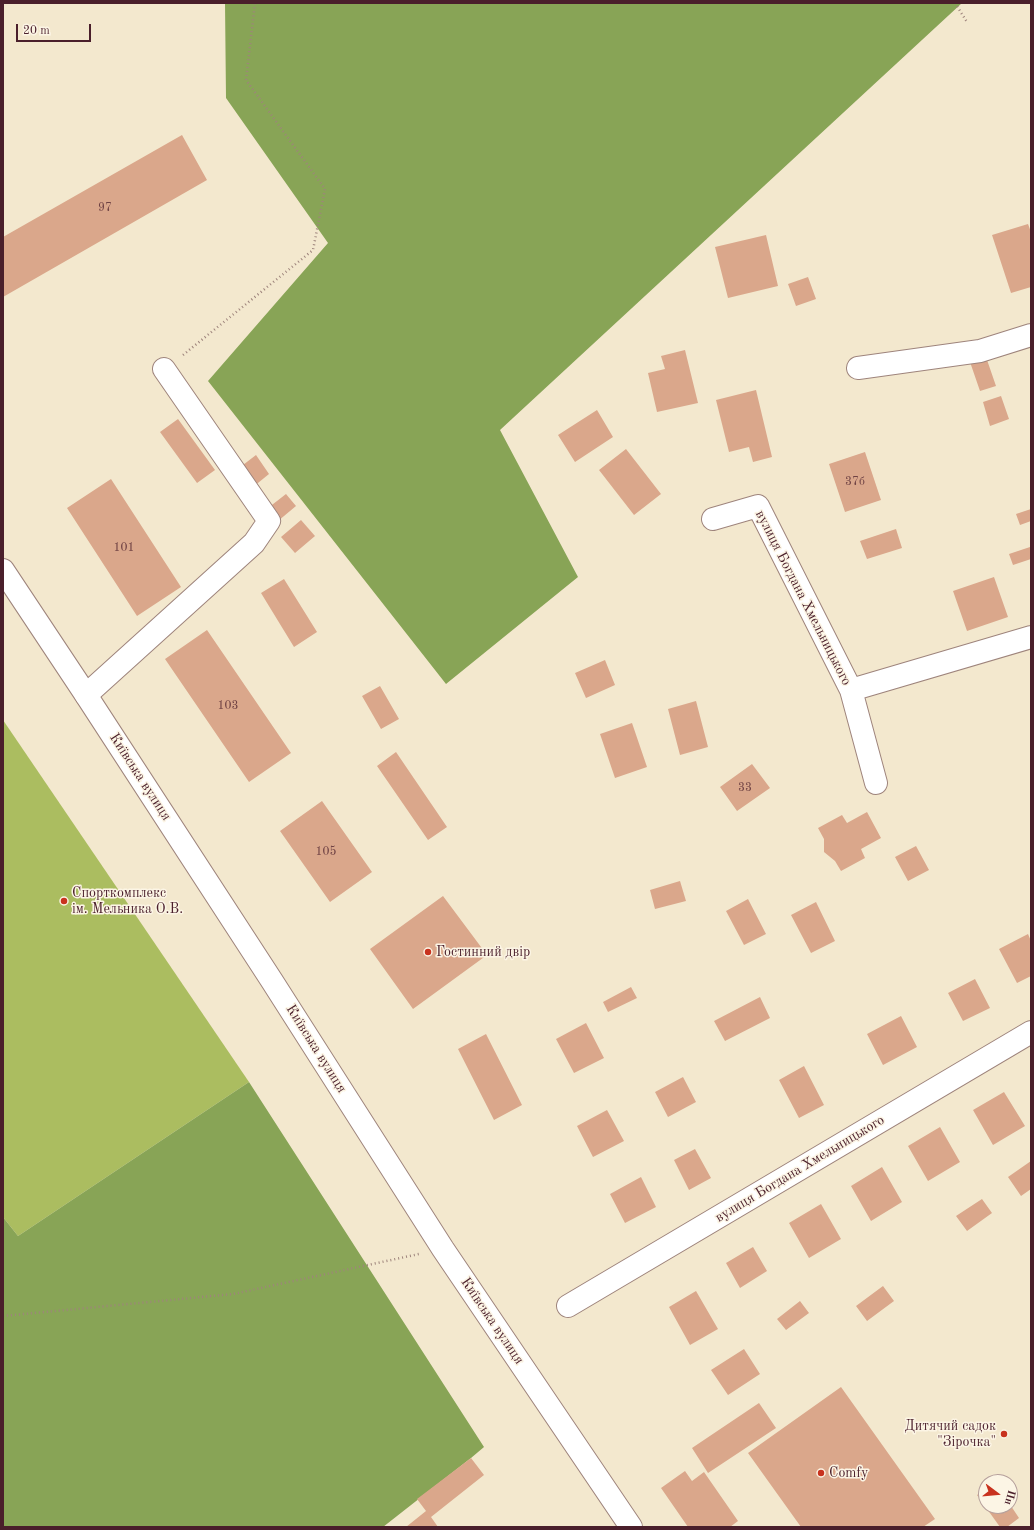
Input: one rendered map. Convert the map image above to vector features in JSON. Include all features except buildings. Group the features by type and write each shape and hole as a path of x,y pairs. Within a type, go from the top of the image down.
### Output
{"main road":[{"path":"858,368 980,351 1031,335"},
{"path":"86,695 254,543 269,520 164,369"},
{"name":"вулиця Богдана Хмельницького","path":"713,520 758,506 851,690 1031,637"},
{"name":"Київська вулиця","path":"3,570 268,974 443,1249 631,1527"},
{"path":"851,690 876,783"},
{"name":"вулиця Богдана Хмельницького","path":"568,1306 1031,1032"}],"path":[{"path":"164,369 313,250 325,189 246,80 256,3"},
{"path":"955,3 967,22"},
{"path":"3,1316 233,1294 443,1249"}],"green space":[{"path":"225,3 962,3 500,430 578,577 446,684 208,381 328,243 226,98"},
{"name":"Спорткомплекс ім. Мельника О.В.","path":"3,720 249,1082 18,1236 3,1217"},
{"path":"249,1082 484,1447 383,1527 3,1527 3,1217 18,1236"}],"place":[{"name":"Спорткомплекс ім. Мельника О.В.","path":"64,901"},
{"name":"Гостинний двір","path":"428,952"},
{"name":"Дитячий садок \"Зірочка\"","path":"1004,1434"},
{"name":"Comfy","path":"821,1473"}]}
